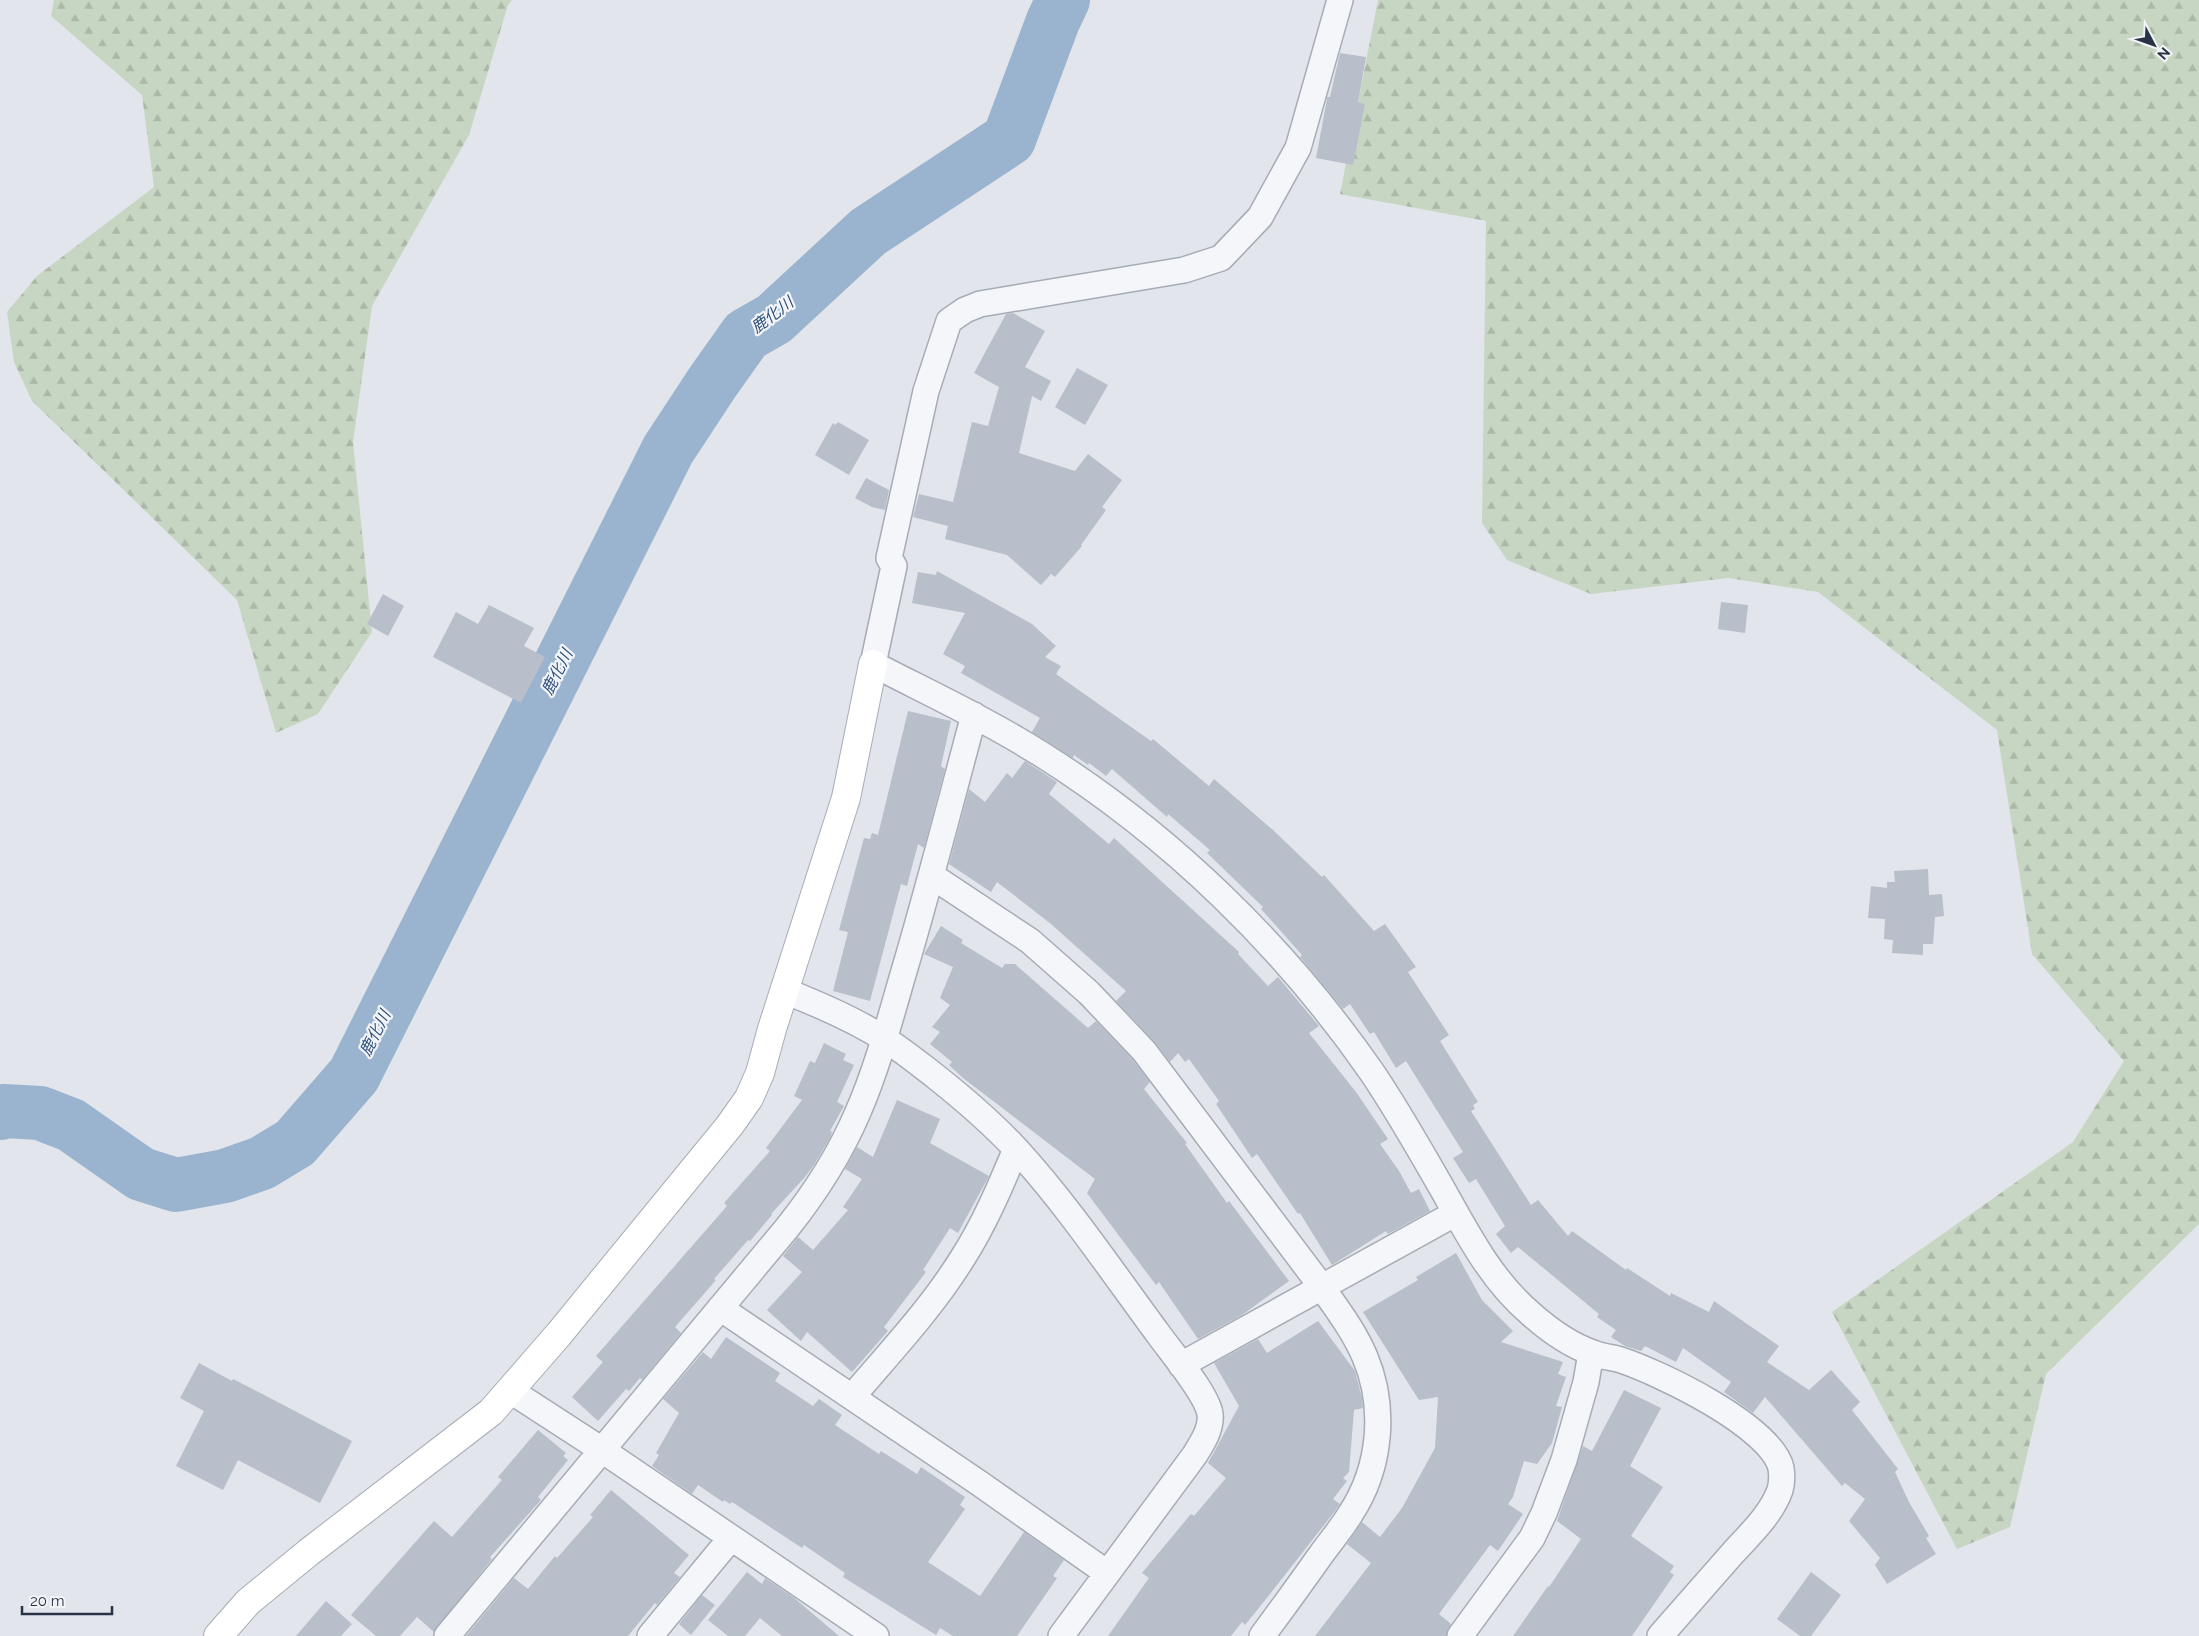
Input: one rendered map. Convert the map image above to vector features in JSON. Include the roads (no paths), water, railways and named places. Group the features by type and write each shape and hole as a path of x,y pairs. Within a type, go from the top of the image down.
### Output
{"street":[{"path":"218,1636 248,1602 309,1552 491,1412 511,1391 730,1125 749,1098 760,1073 784,991 846,798 894,566 889,558 926,390 949,321 965,310 980,304 1184,270 1221,258 1260,218 1298,148 1340,0"},
{"path":"873,664 974,716 1042,754 1109,801 1209,884 1264,939 1316,997 1371,1071 1415,1140 1486,1264 1519,1304 1548,1329 1591,1353 1621,1360 1691,1390 1744,1426 1770,1447 1776,1456 1781,1470 1782,1484 1768,1514 1660,1636"},
{"path":"447,1636 804,1206 828,1169 858,1113 884,1038 932,876 974,716"},
{"path":"932,876 1030,942 1089,993 1138,1044 1348,1323 1365,1356 1376,1391 1379,1431 1374,1460 1365,1486 1352,1512 1262,1636"},
{"path":"784,991 815,1003 884,1038 988,1121 1016,1149 1053,1192 1181,1365 1206,1404 1210,1415 1204,1441 1061,1636"},
{"path":"852,1397 927,1308 962,1259 984,1222 1016,1149"},
{"path":"1181,1365 1456,1213"},
{"path":"720,1308 979,1482 1107,1573"},
{"path":"1460,1636 1532,1538 1544,1513 1564,1460 1586,1382 1591,1353"},
{"path":"511,1391 602,1450 731,1538 861,1632"},
{"path":"650,1636 731,1538"}],"waterway":[{"name":"鹿化川","path":"0,1113 4,1111 40,1113 71,1125 141,1174 176,1185 225,1176 262,1163 295,1143 354,1075 668,450 712,383 746,335 774,319 868,232 1009,139 1053,21 1063,0"}]}
